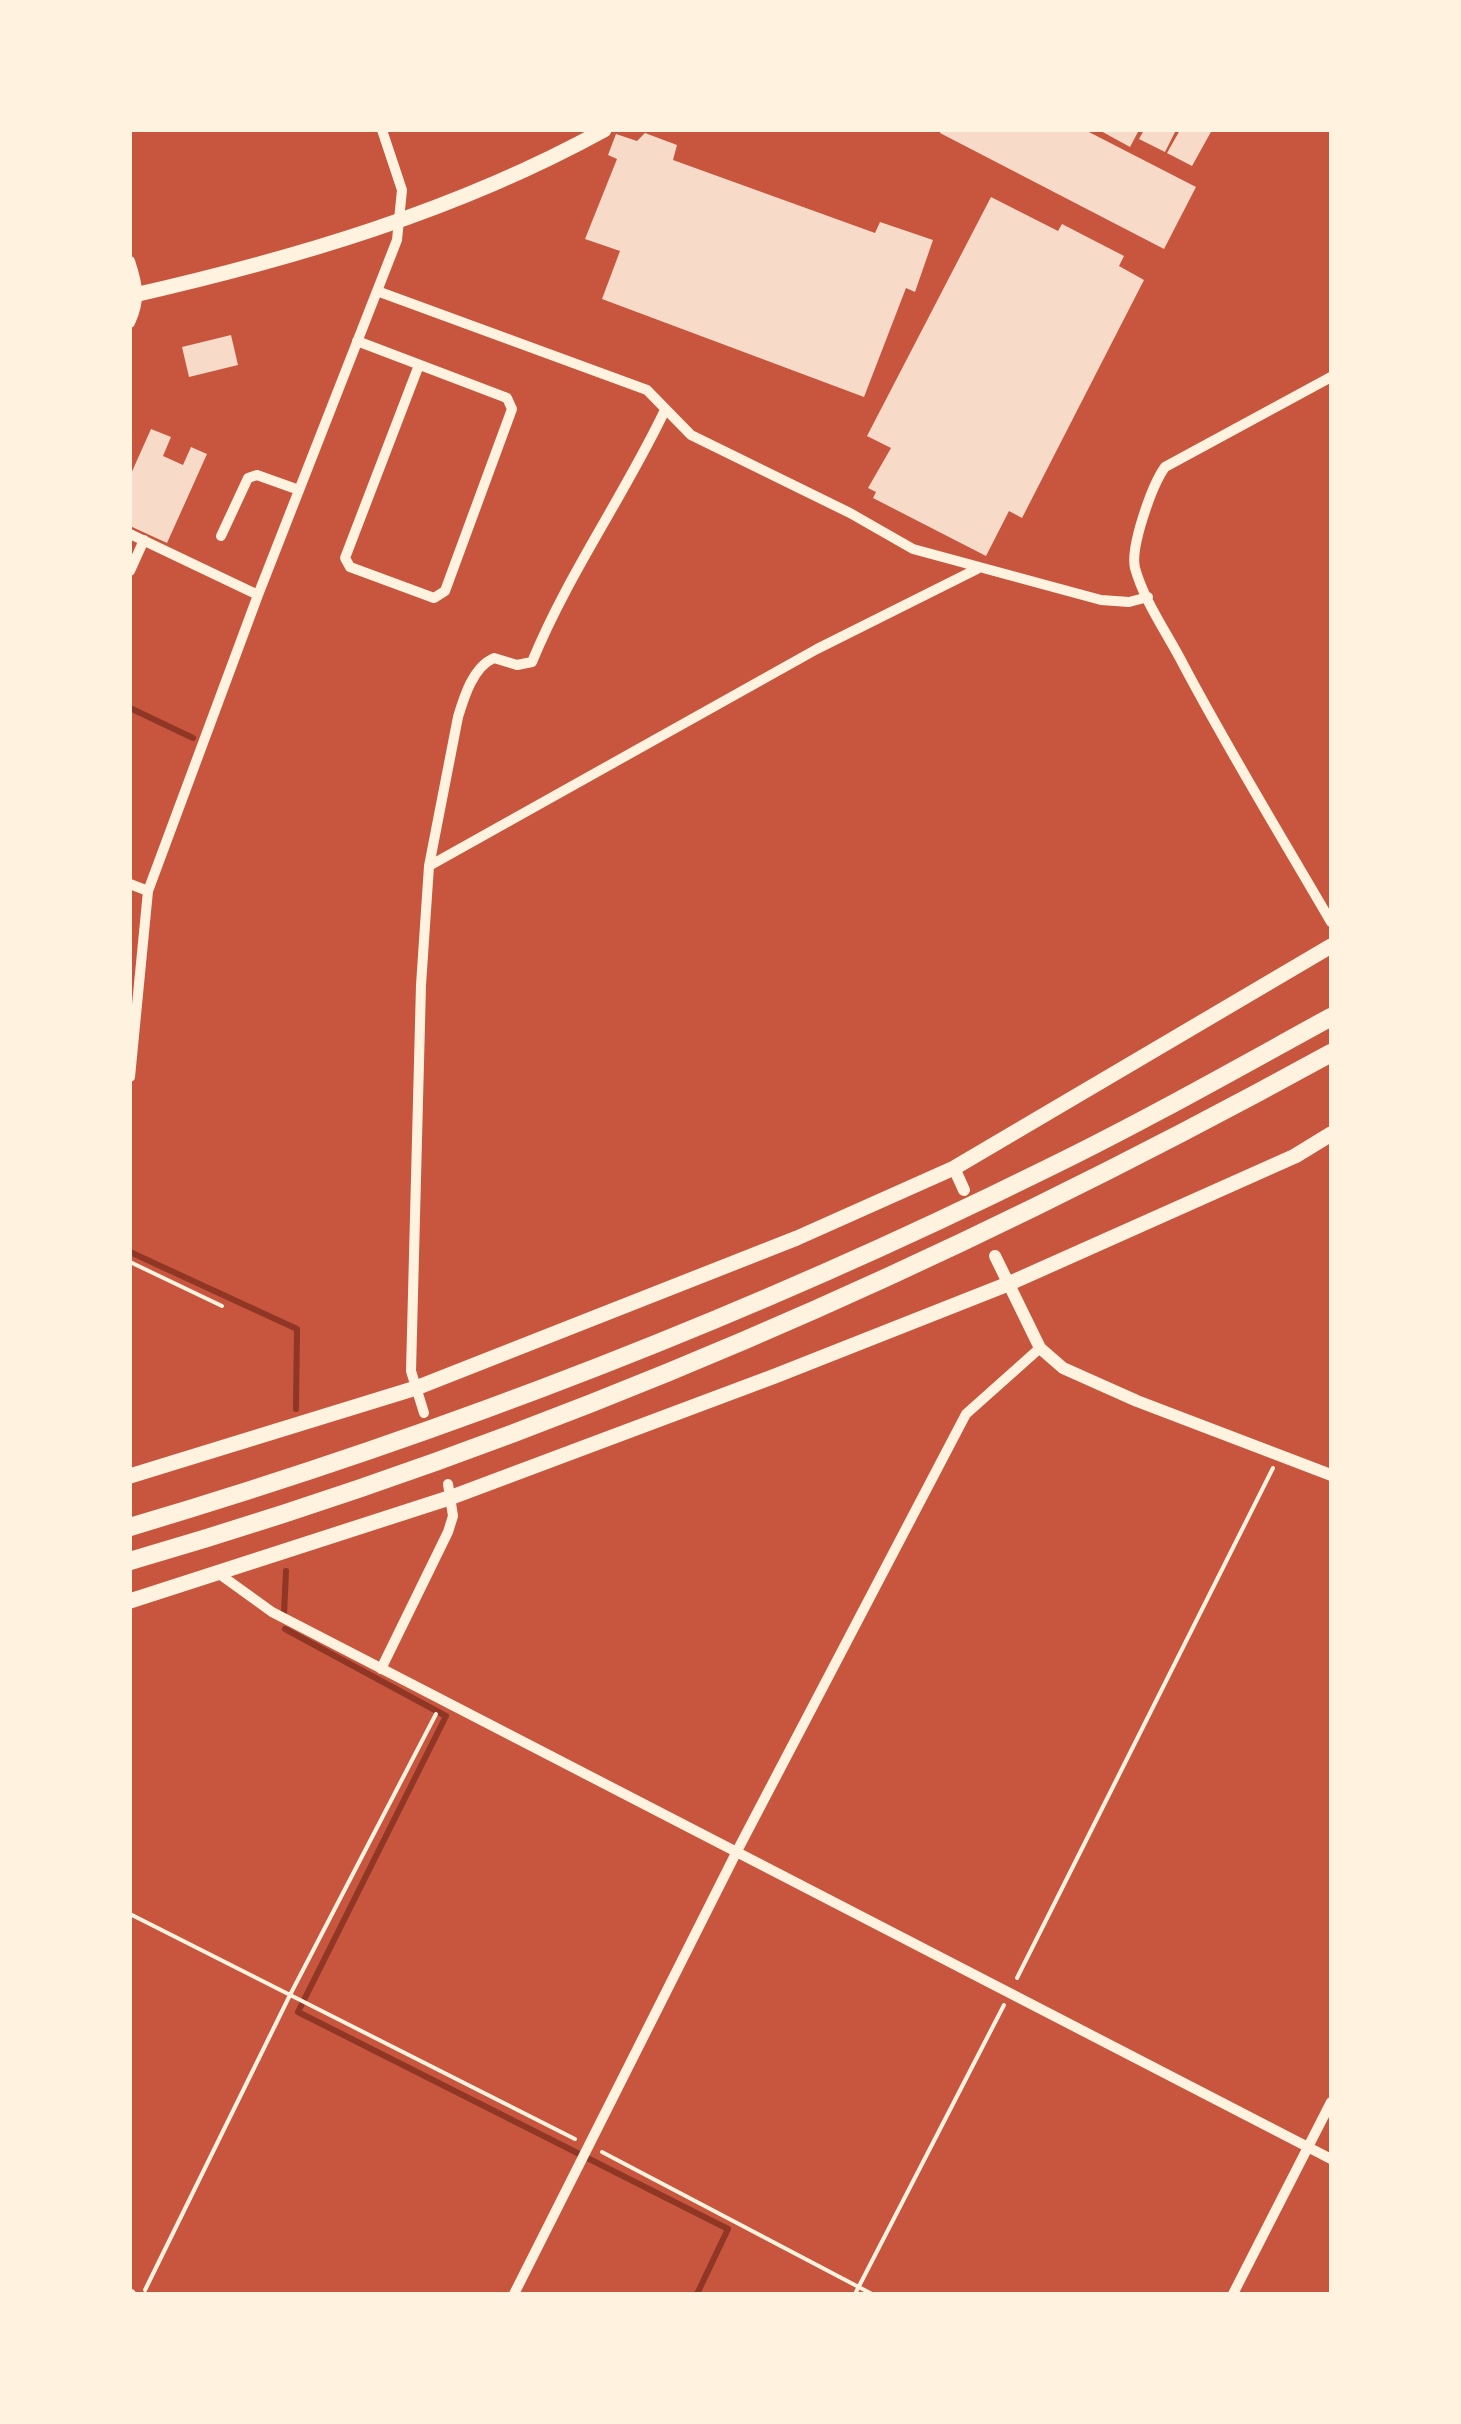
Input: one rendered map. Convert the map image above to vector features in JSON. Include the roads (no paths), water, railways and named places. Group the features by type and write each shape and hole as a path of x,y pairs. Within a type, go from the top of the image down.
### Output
{"highway":[{"path":"135,295 230,274 453,202 604,130"},
{"path":"130,1476 416,1388 797,1238 954,1168 1331,946"},
{"path":"130,1527 209,1504 469,1414 656,1344 857,1258 1046,1170 1331,1017"},
{"path":"130,1561 228,1533 464,1454 688,1366 870,1288 1064,1195 1331,1053"},
{"path":"130,1601 450,1490 1008,1284 1295,1156 1331,1134"}],"street":[{"path":"130,1077 148,891 258,595 397,240 402,190 382,130"},
{"path":"130,261 139,304 130,323"},
{"path":"377,291 647,390 691,435 850,513 913,549 1101,600 1128,602 1148,598"},
{"path":"357,342 419,365 507,398 512,409 445,591 434,598 350,566 345,558 419,365"},
{"path":"1331,376 1165,467 1157,477 1136,544 1134,565 1210,714 1331,922"},
{"path":"424,1413 411,1371 421,986 430,866 458,717 484,662 499,659 524,666 532,662 552,614 665,410"},
{"path":"221,536 248,478 258,475 299,490"},
{"path":"130,534 258,595"},
{"path":"130,571 144,540"},
{"path":"430,866 818,648 978,569"},
{"path":"130,884 148,891"},
{"path":"954,1168 964,1190"},
{"path":"995,1256 1040,1348 1063,1368 1331,1475"},
{"path":"514,2294 736,1853 966,1414 1040,1348"},
{"path":"381,1669 448,1532 454,1516 450,1490"},
{"path":"218,1573 272,1612 1331,2159"},
{"path":"1233,2294 1331,2102"}],"waterway":[{"path":"130,708 193,738"},
{"path":"130,1252 297,1329 296,1409"},
{"path":"284,1614 286,1571"},
{"path":"285,1629 446,1716 298,2012 728,2229 697,2294"}]}
